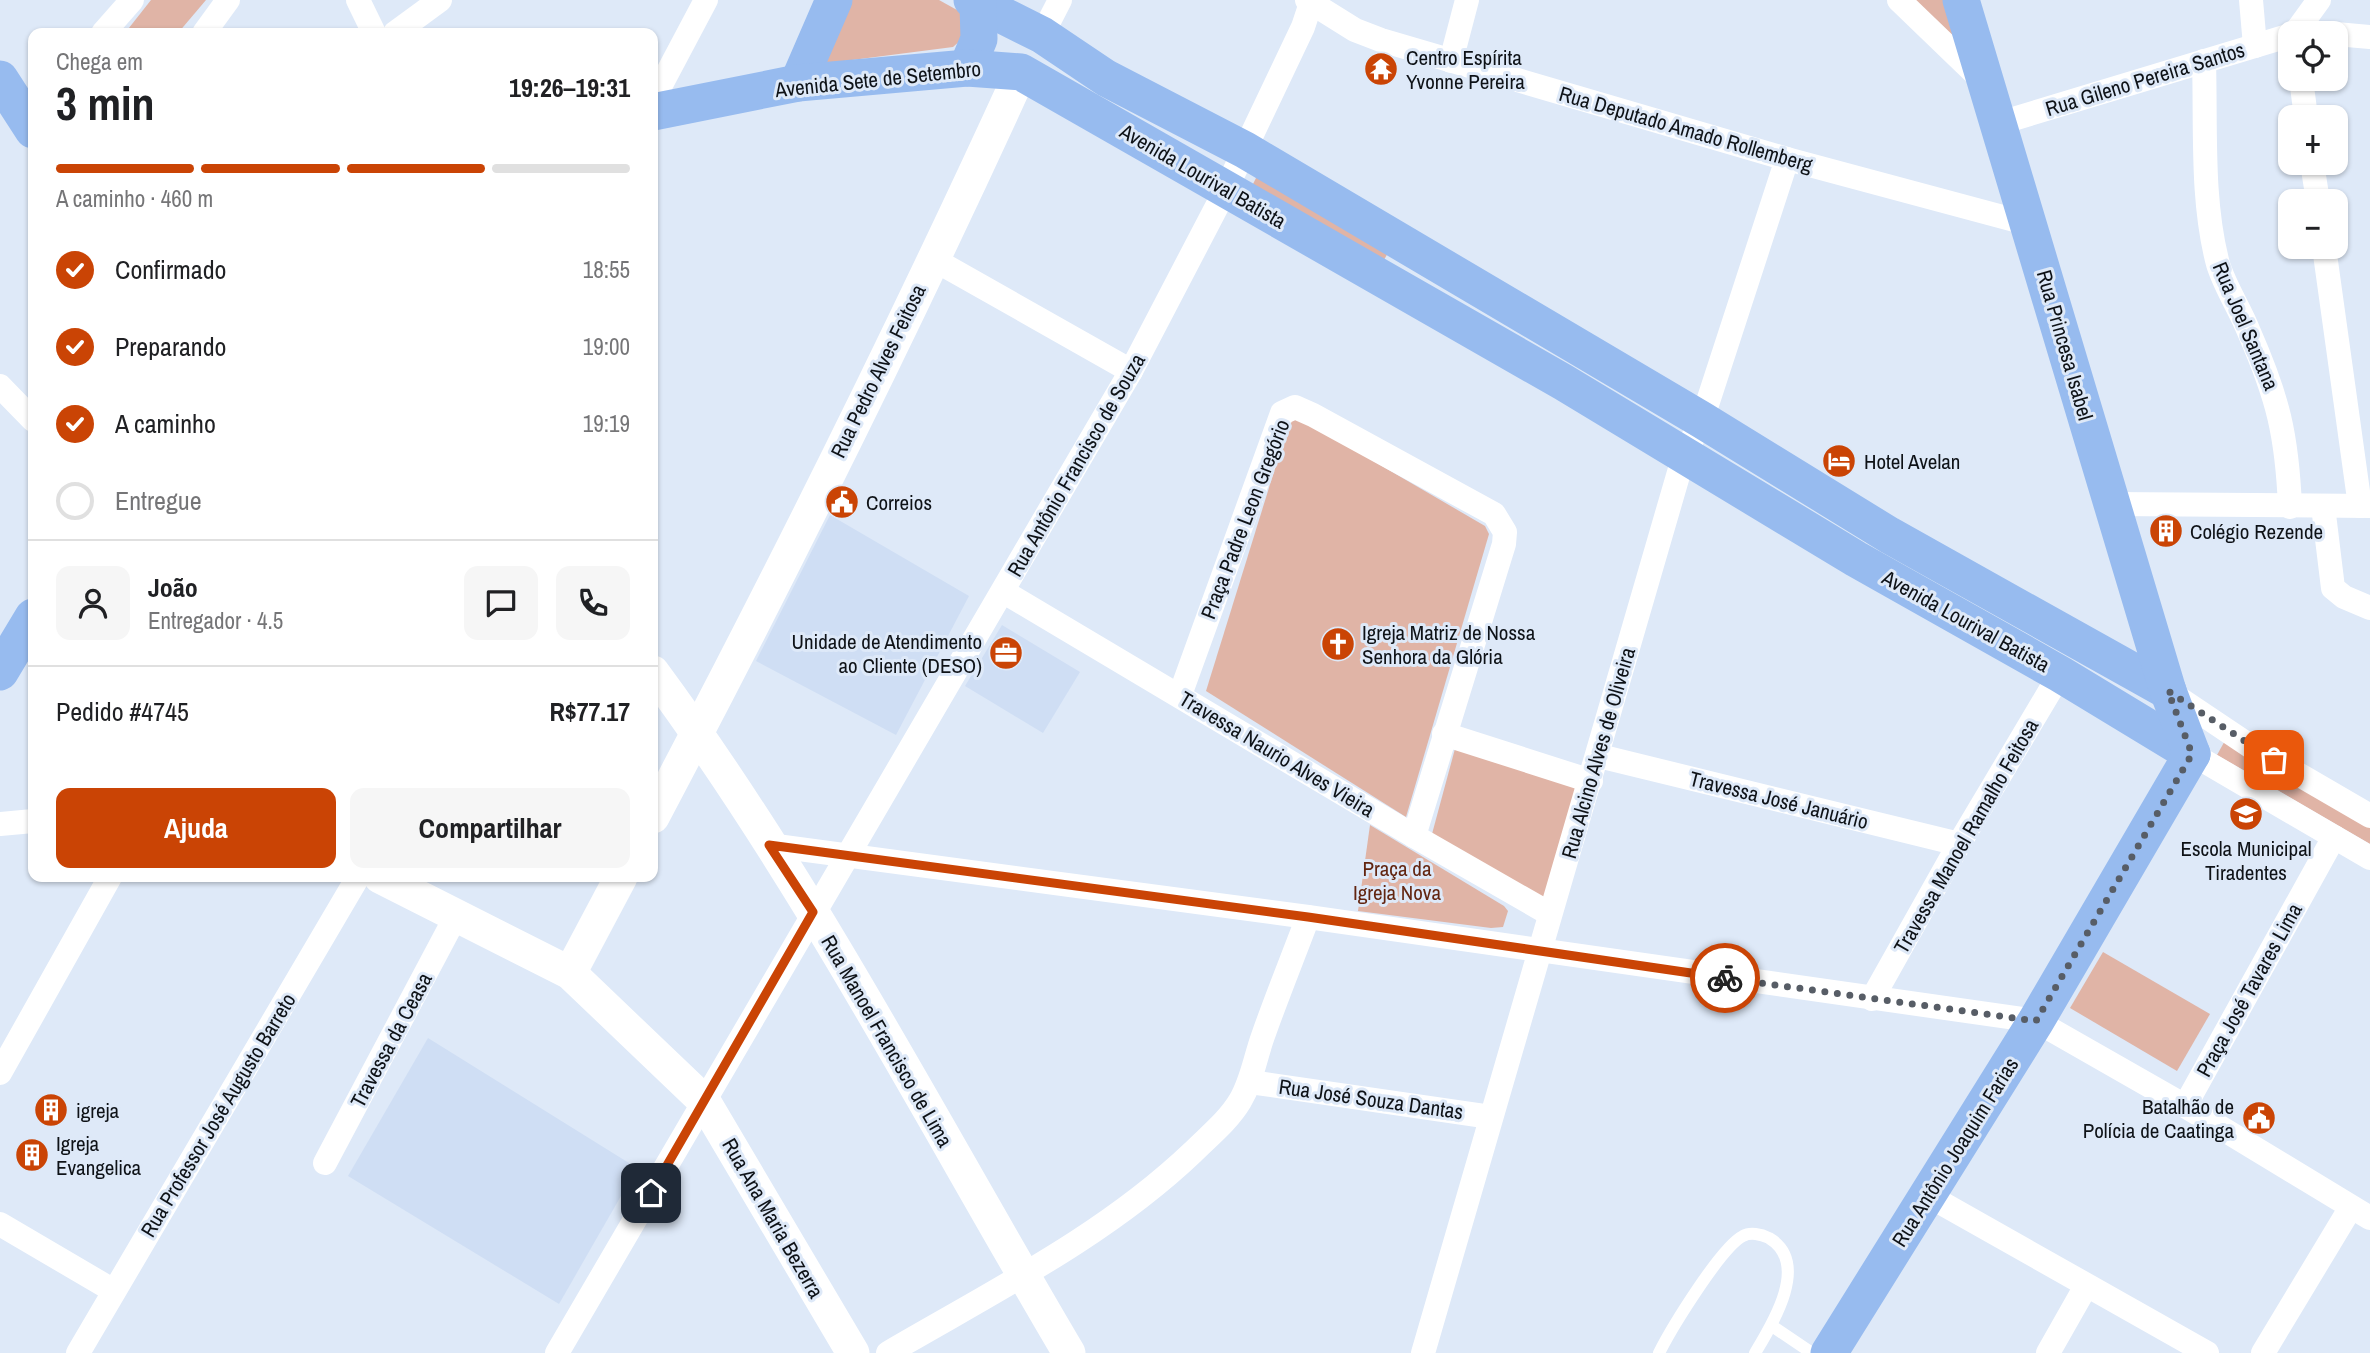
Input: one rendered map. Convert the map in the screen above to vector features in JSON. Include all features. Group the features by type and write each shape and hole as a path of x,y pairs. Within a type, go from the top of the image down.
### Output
{"main road":[{"path":"798,83 834,0"},
{"name":"Rua Princesa Isabel","path":"1961,0 2168,691"},
{"path":"967,68 979,39 975,2"},
{"name":"Avenida Lourival Batista","path":"975,2 1042,35 1106,78 1245,150 1702,420 1888,535 2168,691"},
{"name":"Avenida Sete de Setembro","path":"658,111 798,83 967,68 1021,72"},
{"name":"Avenida Lourival Batista","path":"1021,72 1563,382 1856,559 2060,674 2192,754"},
{"path":"0,79 28,117"},
{"path":"0,673 28,625"},
{"path":"2168,691 2192,754"},
{"name":"Rua Antônio Joaquim Farias","path":"1829,1353 2036,1021 2192,754"}],"street":[{"path":"107,28 132,0"},
{"path":"208,28 228,0"},
{"path":"358,0 372,28"},
{"path":"402,28 440,0"},
{"path":"658,91 706,0"},
{"path":"1042,35 1060,0"},
{"path":"1451,61 1467,0"},
{"path":"1899,0 1986,84"},
{"path":"2251,0 2255,46"},
{"path":"2303,21 2319,0"},
{"name":"Rua Deputado Amado Rollemberg","path":"1310,1 1355,30 1451,61 1787,159 2029,224"},
{"name":"Rua Antônio Francisco de Souza","path":"557,1353 1131,371 1245,150 1303,27 1310,1"},
{"path":"2348,35 2370,37"},
{"name":"Rua Gileno Pereira Santos","path":"2000,123 2278,39"},
{"name":"Rua Joel Santana","path":"2204,61 2209,197 2214,243 2221,272 2262,360 2281,415 2290,507"},
{"name":"Rua Pedro Alves Feitosa","path":"658,798 666,767 699,734 933,259 1021,72"},
{"name":"Rua Alcino Alves de Oliveira","path":"1423,1353 1550,914 1599,756 1684,455 1702,420 1787,159"},
{"path":"1386,280 1406,244"},
{"path":"933,259 1131,371"},
{"path":"2112,504 2365,506 2326,259"},
{"path":"1563,382 1583,350"},
{"path":"0,386 28,415"},
{"name":"Praça Padre Leon Gregório","path":"1180,695 1282,413 1295,407 1494,514 1502,521 1504,544 1414,836"},
{"path":"2323,506 2333,588 2370,608"},
{"name":"Travessa Naurio Alves Vieira","path":"1004,592 1550,914"},
{"name":"Travessa Manoel Ramalho Feitosa","path":"1872,999 1958,844 2060,674"},
{"name":"Rua Manoel Francisco de Lima","path":"658,679 699,734 813,912 1069,1353"},
{"name":"Avenida Lourival Batista","path":"2168,691 2250,746 2370,816"},
{"path":"1444,734 1591,780"},
{"name":"Avenida Lourival Batista","path":"2192,754 2370,858"},
{"name":"Travessa José Januário","path":"1599,756 1958,844"},
{"path":"0,824 28,821"},
{"name":"Praça José Tavares Lima","path":"2185,1106 2334,837"},
{"path":"769,845 1308,917 2036,1021 2185,1106 2361,1212 2263,1353"},
{"path":"0,1073 107,882"},
{"name":"Rua Professor José Augusto Barreto","path":"82,1351 114,1291 355,882"},
{"name":"Rua Ana Maria Bezerra","path":"390,882 570,973 704,1101 853,1353"},
{"path":"570,973 618,882"},
{"name":"Travessa da Ceasa","path":"325,1163 456,916"},
{"path":"888,1353 1023,1275 1157,1186 1223,1123 1250,1082 1262,1038 1308,917"},
{"name":"Rua José Souza Dantas","path":"1250,1082 1491,1117"},
{"path":"1929,1196 2207,1353"},
{"path":"0,1224 114,1291"},
{"path":"2048,1353 2086,1286"}],"lane":[{"path":"1659,1353 1700,1287 1744,1235 1756,1234 1772,1240 1783,1255 1788,1281 1772,1326 1755,1353"},
{"path":"1772,1326 1812,1353"}],"shaded area":[{"path":"830,515 969,596 896,735 756,661"},
{"path":"1002,625 1080,672 1043,733 965,686"},
{"path":"428,1038 637,1168 559,1304 348,1176"}],"green space":[{"path":"151,0 206,0 182,28 129,28"},
{"path":"842,0 939,0 966,15 962,39 953,47 821,64"},
{"path":"1909,0 1950,0 1961,44"},
{"path":"1258,174 1389,251 1380,267 1250,190"},
{"path":"1296,416 1485,526 1489,534 1406,817 1206,691 1290,420"},
{"path":"2227,737 2370,821 2370,844 2217,755"},
{"path":"1456,745 1577,785 1544,902 1432,834"},
{"name":"Praça da Igreja Nova","path":"1370,825 1504,906 1508,911 1503,927 1491,928 1358,911"},
{"path":"2103,952 2210,1014 2177,1071 2070,1008"}],"way so far":[{"path":"1725,978 2036,1021 2192,754 2168,691 2274,760"}],"place":[{"name":"Centro Espírita Yvonne Pereira","path":"1381,69"},
{"name":"Hotel Avelan","path":"1839,461"},
{"name":"Correios","path":"842,502"},
{"name":"Colégio Rezende","path":"2166,531"},
{"name":"Igreja Matriz de Nossa Senhora da Glória","path":"1338,644"},
{"name":"Unidade de Atendimento ao Cliente (DESO)","path":"1006,653"},
{"name":"Escola Municipal Tiradentes","path":"2246,814"},
{"name":"igreja","path":"51,1110"},
{"name":"Batalhão de Polícia de Caatinga","path":"2259,1118"},
{"name":"Igreja Evangelica","path":"32,1155"}],"route":[{"path":"651,1193 813,912 769,845 1308,917 1725,978"}]}
